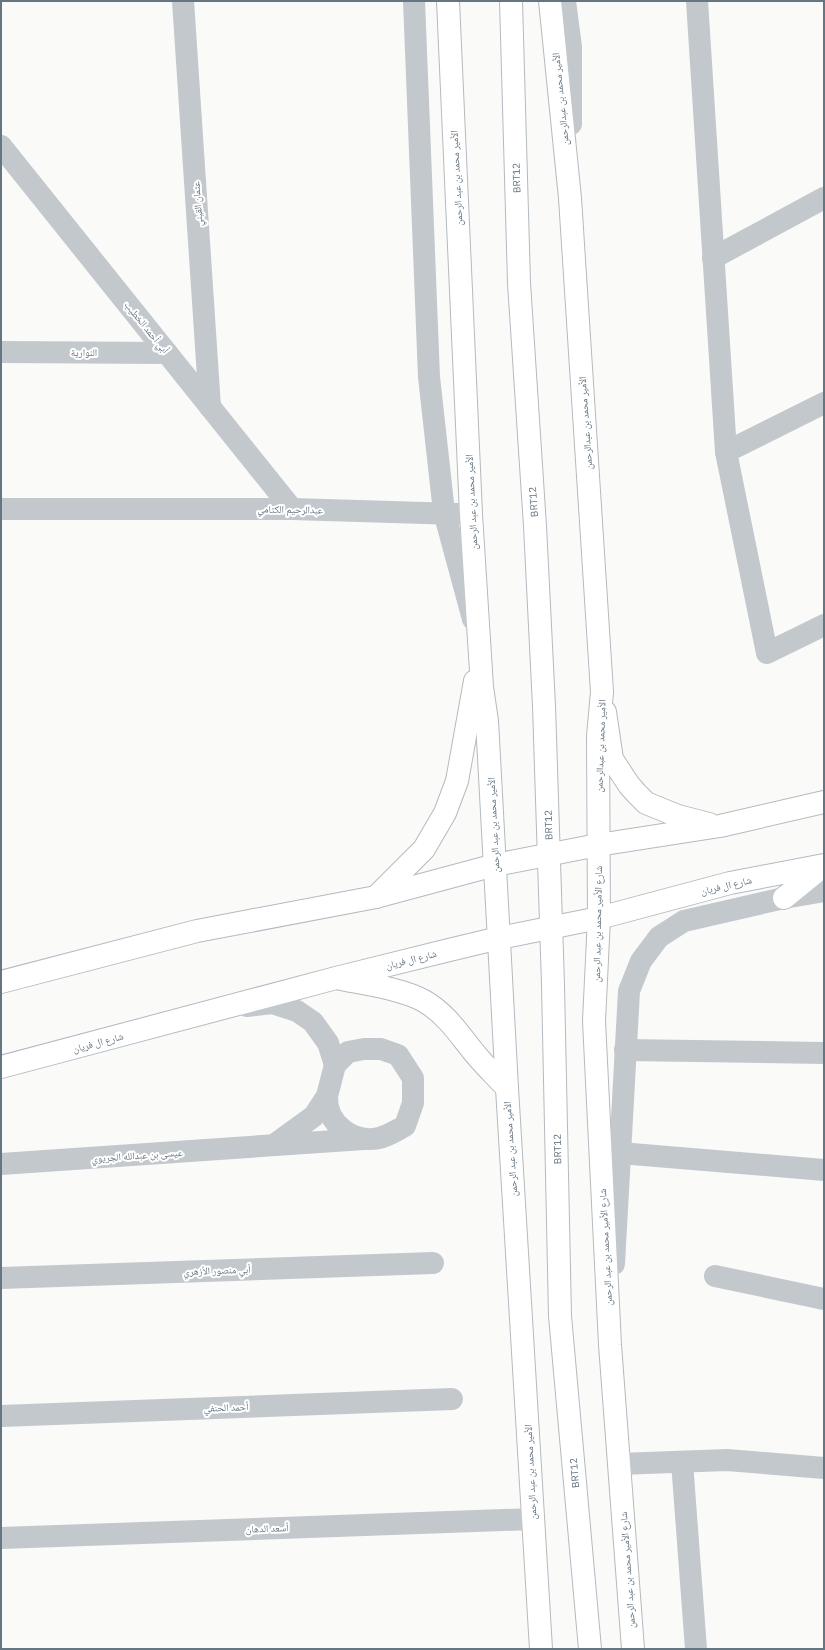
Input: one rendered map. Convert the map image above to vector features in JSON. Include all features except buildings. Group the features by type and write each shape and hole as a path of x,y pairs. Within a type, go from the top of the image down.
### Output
{"main road":[{"name":"الأمير محمد بن عبد الرحمن","path":"448,1 471,514 482,687 487,721 507,1088 541,1649"},
{"name":"BRT12","path":"511,1 519,283 535,526 544,706 560,1316 590,1649"},
{"name":"الأمير محمد بن عبدالرحمن","path":"550,1 570,198 602,692 598,736 598,845"},
{"path":"376,897 424,849 445,814 457,781 480,649"},
{"path":"602,692 612,759 629,785 646,803 678,816 720,826"},
{"path":"1,982 197,931 376,897 495,865 598,845 720,826 824,802"},
{"name":"شارع الأمير محمد بن عبد الرحمن","path":"598,845 599,918 594,1021 610,1345 633,1649"},
{"path":"784,898 824,865"},
{"name":"شارع ال فريان","path":"1,1067 336,978 499,938 599,918 730,883 824,865"},
{"path":"336,978 397,991 424,1001 443,1015 460,1033 477,1056 507,1088"}],"street":[{"name":"عثمان القيني","path":"183,1 210,406"},
{"path":"414,1 429,377 444,512 480,649"},
{"path":"565,1 571,47 570,198"},
{"path":"697,1 726,452 767,653 824,625"},
{"name":"أبي أحمد الخطيب","path":"1,146 292,509"},
{"path":"713,258 824,198"},
{"name":"النوارية","path":"1,352 167,353"},
{"path":"726,452 824,403"},
{"name":"عبدالرحيم الكتامي","path":"1,509 292,509 444,512"},
{"path":"444,512 471,514"},
{"path":"610,1345 629,991 641,961 659,937 684,921 784,898 824,891"},
{"path":"224,1008 272,1003 297,1011 313,1022 328,1043 335,1065"},
{"path":"381,1048 398,1055 413,1078 413,1103 405,1126 380,1138 364,1139 337,1125 329,1114 327,1105 327,1096 335,1065 348,1052 381,1048"},
{"path":"625,1050 824,1053"},
{"path":"273,1145 314,1116 327,1096"},
{"name":"عيسى بن عبدالله الجريوي","path":"1,1164 364,1139"},
{"path":"620,1153 824,1170"},
{"name":"أبي منصور الأزهري","path":"1,1278 433,1263"},
{"path":"714,1276 824,1299"},
{"name":"أحمد الحنفي","path":"1,1416 452,1399"},
{"path":"619,1464 727,1460 824,1468"},
{"path":"682,1462 696,1649"},
{"name":"أسعد الدهان","path":"1,1538 533,1519"}]}
